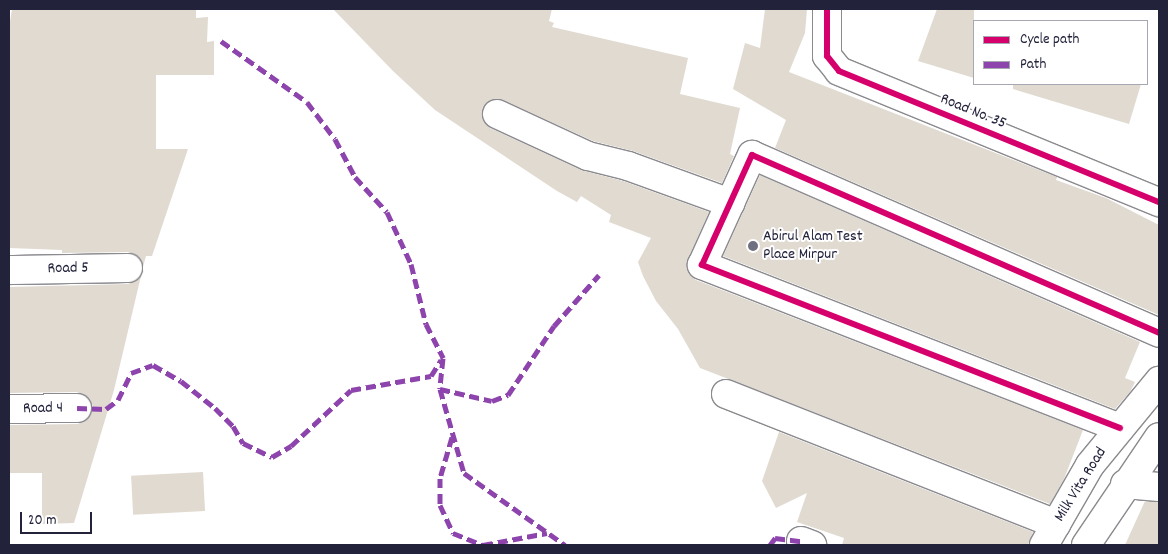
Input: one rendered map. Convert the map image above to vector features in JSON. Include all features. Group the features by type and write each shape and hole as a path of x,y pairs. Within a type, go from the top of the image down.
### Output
{"street":[{"name":"Road No. 35","path":"826,9 826,56 838,71 1159,202"},
{"path":"497,114 588,156 628,166 730,203"},
{"path":"1120,428 702,265 752,154 1159,333"},
{"name":"Road 5","path":"9,270 128,268"},
{"name":"Milk Vita Road","path":"1050,535 1090,466 1159,382"},
{"path":"726,394 1050,535"},
{"name":"Road 4","path":"9,409 77,408"},
{"path":"1086,545 1125,484 1159,437"},
{"path":"1125,484 1159,487"}],"building":[{"path":"12,9 196,9 196,18 208,17 207,42 214,41 214,75 156,75 156,149 188,149 152,256 146,256 143,267 136,255 128,252 62,253 62,250 9,248 9,28"},
{"path":"333,9 552,9 549,21 554,23 552,27 688,58 680,94 740,108 730,154 734,156 722,183 633,151 593,141 503,100 488,102 482,116 490,128 581,170 623,181 709,212 688,259 689,274 696,280 1083,430 1064,479 1050,504 700,368 678,329 656,301 643,276 638,262 651,238 609,222 611,215 581,196 577,202 557,191 435,110 393,71"},
{"path":"765,9 807,9 805,33 789,72 1057,177 1056,180 1106,198 1159,225 1159,315 775,148 786,120 733,89 745,43 760,48"},
{"path":"937,9 974,9 973,78 918,61"},
{"path":"1013,85 1141,85 1129,124 1013,89"},
{"path":"760,175 1140,342 1125,378 1135,382 1130,392 1115,409 723,256"},
{"path":"141,276 114,390 74,523 42,524 42,473 9,473 9,425 78,424 90,416 93,407 90,400 77,392 9,393 9,287 128,284"},
{"path":"779,432 1033,532 1028,545 842,545 844,538 797,522 807,493 776,508 762,481"},
{"path":"203,472 205,511 133,515 131,476"},
{"path":"1145,501 1159,502 1159,545 1125,545"}],"marked path":[{"path":"221,41 307,102 335,139 355,177 387,212 411,264 426,324 443,358 440,389 464,473 565,545"},
{"path":"440,389 492,401 508,395 554,326 599,275"},
{"path":"77,408 106,409 118,400 131,373 153,365 181,381 215,408 233,426 243,443 272,457 291,446 351,390 431,376 441,360"},
{"path":"452,437 440,478 440,505 453,533 483,545 547,533"},
{"path":"770,545 775,538 801,541"}],"cycle path":[{"path":"827,9 827,56 839,71 1159,202"},
{"path":"1120,428 702,265 752,155 1159,333"}],"place":[{"name":"Abirul Alam Test Place Mirpur","path":"753,246"}]}
